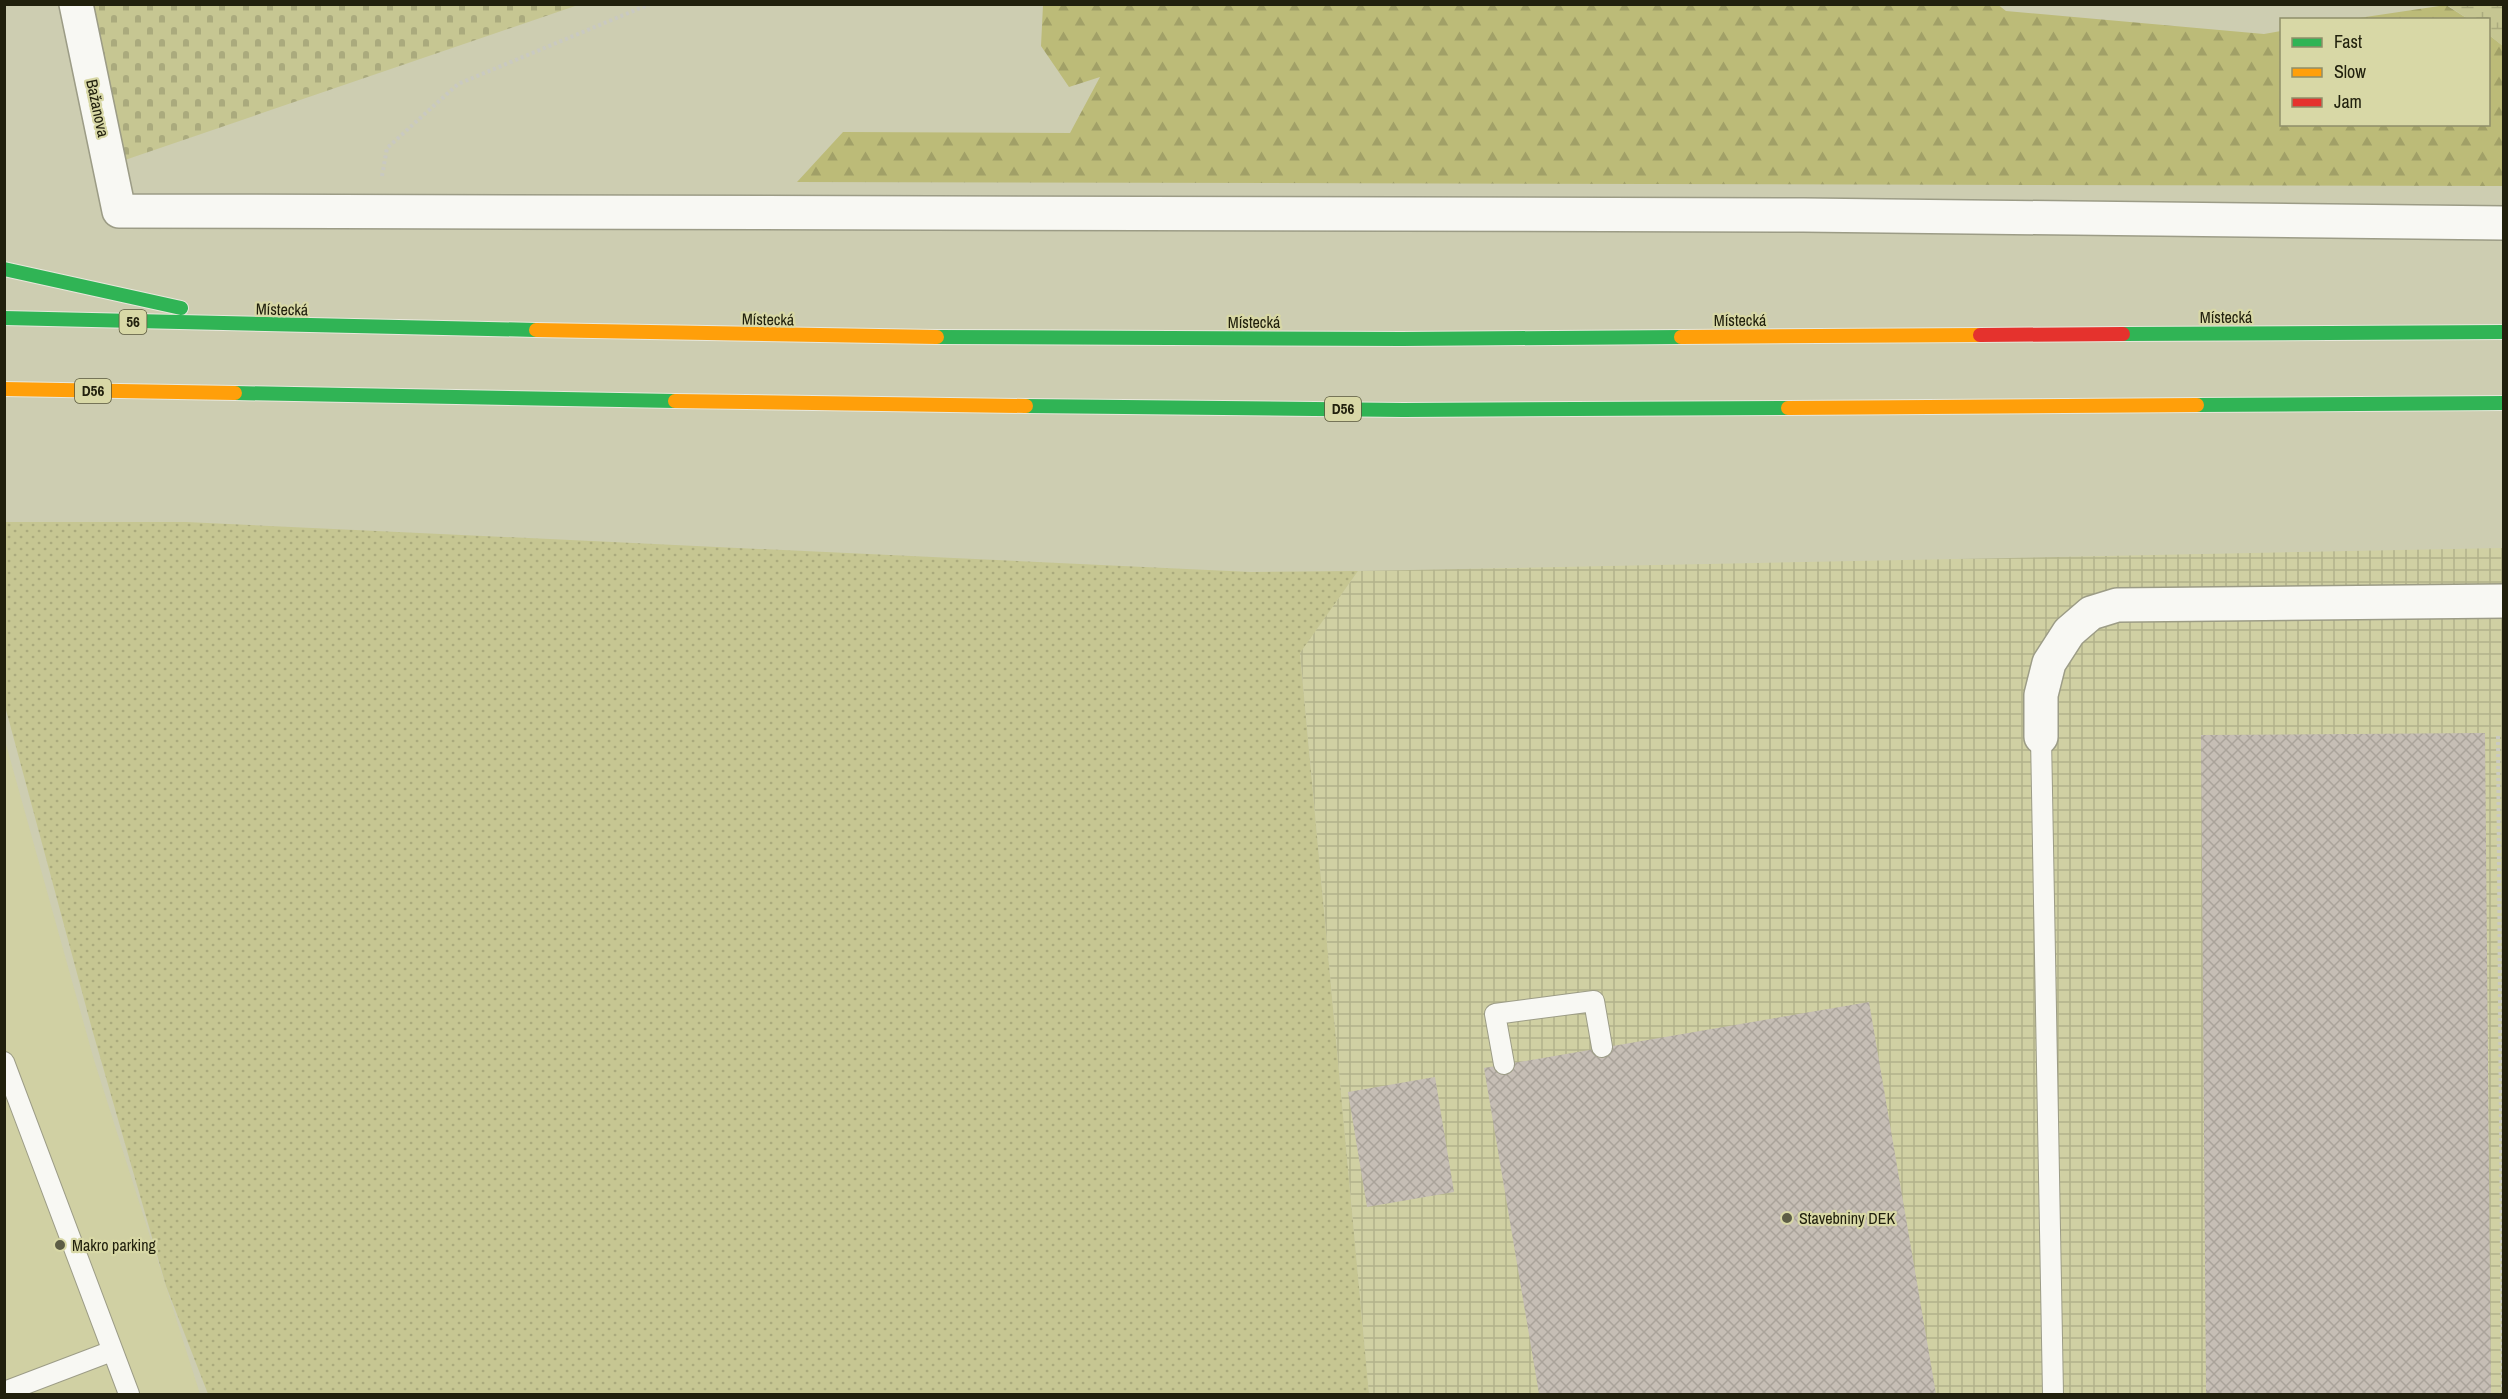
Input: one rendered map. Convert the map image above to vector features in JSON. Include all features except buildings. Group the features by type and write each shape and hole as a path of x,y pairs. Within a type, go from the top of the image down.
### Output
{"highway":[{"path":"4,269 262,325"},
{"name":"Místecká","path":"4,318 806,336 1402,339 2504,332"},
{"name":"D56","path":"4,389 1403,410 2504,403"},
{"path":"64,404 182,393"}],"street":[{"name":"Bažanova","path":"76,4 119,211 376,210"},
{"path":"376,210 1779,215 2504,223"},
{"path":"2042,737 2041,695 2049,663 2069,632 2091,613 2117,605 2504,601"}],"lane":[{"path":"2042,737 2053,1395"},
{"path":"1504,1064 1495,1014 1594,1001 1602,1047"},
{"path":"4,1062 129,1395"},
{"path":"4,1392 112,1351"}],"path":[{"path":"376,210 387,148 458,84 650,4"},
{"path":"2498,736 2502,991 2503,1395"}],"shaded area":[{"path":"2503,548 2503,1394 1369,1394 1300,652 1358,571"},
{"name":"Makro parking","path":"4,737 94,1060 200,1394 5,1394"}],"green space":[{"path":"94,4 578,5 122,161"},
{"path":"1997,4 2006,11 2264,34 2280,31 2280,126 2490,126 2490,36 2503,46 2503,186 797,182 843,132 1070,133 1100,77 1069,87 1041,46 1043,5"},
{"path":"2446,5 2466,18 2359,18"},
{"path":"2447,5 2503,5 2503,46 2490,36 2490,18 2466,18"},
{"path":"5,522 186,522 1251,572 1358,571 1300,653 1369,1394 208,1394 166,1286 92,1029 5,706"}],"traffic: fast":[{"path":"4,269 181,308"},
{"path":"4,318 536,330"},
{"path":"2123,334 2504,332"},
{"path":"937,337 1402,339 1681,337"},
{"path":"235,393 675,401"},
{"path":"2197,405 2504,403"},
{"path":"1026,406 1403,410 1788,408"}],"traffic: slow":[{"path":"536,330 937,337"},
{"path":"1681,337 1980,335"},
{"path":"4,389 235,393"},
{"path":"675,401 1026,406"},
{"path":"1788,408 2197,405"}],"traffic: jam":[{"path":"1980,335 2123,334"}],"place":[{"name":"Stavebniny DEK","path":"1787,1218"},
{"name":"Makro parking","path":"60,1245"}]}
